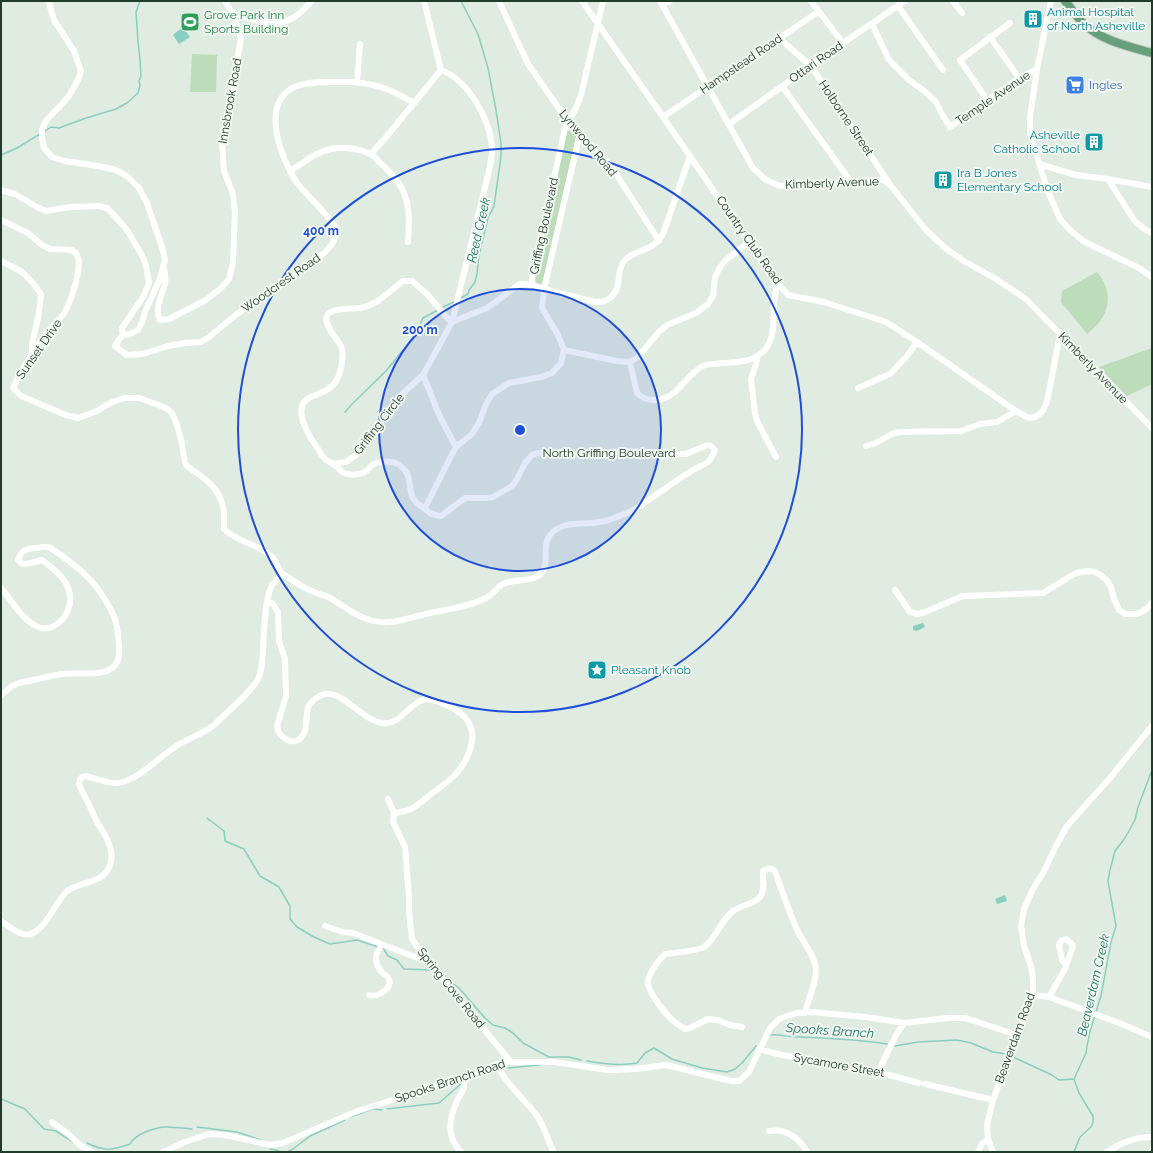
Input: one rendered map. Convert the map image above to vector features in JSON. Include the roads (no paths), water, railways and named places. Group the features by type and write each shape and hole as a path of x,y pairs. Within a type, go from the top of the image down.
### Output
{"main road":[{"path":"1065,1 1083,22 1104,38 1152,54"}],"street":[{"path":"1,190 15,194 46,211 70,207 99,206 107,208 113,214 127,230 143,257 146,266 149,283 143,298 122,328 123,334 128,335 138,330 159,282 165,260 162,247 147,203 139,188 127,176 116,170 65,161 52,157 44,148 42,130 45,122 69,96 81,72 74,51 54,20 49,1"},
{"name":"Innsbrook Road","path":"164,264 165,283 158,313 160,320 169,319 206,300 221,288 229,279 233,262 235,212 233,194 224,171 222,142 228,116 241,38 233,13 225,1"},
{"path":"233,13 259,22 276,24 294,18 312,1"},
{"path":"371,154 441,70 424,1"},
{"name":"Lynwood Road","path":"500,1 528,64 569,123 611,166 659,241"},
{"name":"Country Club Road","path":"582,1 777,282 788,294 824,302 886,322 1016,411 1029,418 1035,417 1042,412 1047,402 1060,334"},
{"name":"Griffing Boulevard","path":"580,133 544,290 532,284 534,272 565,128 569,123 581,95 603,1"},
{"path":"661,3 670,1"},
{"path":"811,1 818,12 843,42"},
{"name":"Ottari Road","path":"729,124 843,42 872,24 904,1"},
{"path":"953,1 962,13"},
{"path":"1051,1 1037,69 1030,117 1030,133 1047,189 1060,219 1070,230 1083,241 1139,268 1152,278"},
{"name":"Kimberly Avenue","path":"661,3 707,88 753,168 766,180 780,186 884,180 891,186 926,230 944,247 962,260 996,279 1026,299 1152,428"},
{"path":"898,6 943,70"},
{"name":"Hampstead Road","path":"663,117 818,12"},
{"path":"987,100 960,60 1010,23"},
{"name":"Temple Avenue","path":"872,24 889,60 909,80 924,90 936,102 950,127 1019,78 1037,69"},
{"path":"990,37 1019,78"},
{"name":"Holborne Street","path":"779,38 811,66 891,186"},
{"path":"357,81 360,44"},
{"name":"Griffing Circle","path":"333,464 346,462 356,455 401,395 423,375 452,322 489,171 492,147 488,127 477,103 464,86 449,73 441,70"},
{"name":"Woodcrest Road","path":"123,334 115,346 127,355 143,354 185,343 201,342 243,309 324,253 332,244 336,236 336,230 332,222 297,182 285,163 282,153 276,129 276,117 277,107 287,93 298,86 328,82 357,81 374,84 391,90 414,103"},
{"path":"782,86 850,182"},
{"path":"290,171 317,155 331,149 353,149 371,154 398,181 404,193 409,217 408,242"},
{"path":"424,508 456,448 472,434 480,423 486,404 492,394 509,383 541,377 552,373 561,363 564,350 558,335 542,308 544,290 602,302 614,294 618,287 622,266 626,260 633,254 659,241 663,234 690,156"},
{"path":"1039,164 1076,175 1152,187"},
{"path":"1108,179 1134,220 1152,233"},
{"name":"Sunset Drive","path":"1,220 28,233 42,245 50,249 72,250 77,254 79,262 72,296 64,313 32,354 13,388 21,396 66,415 78,418 124,398 139,398 166,408 172,414 176,422 181,439 185,463 207,480 219,496 224,510 224,529 229,534 271,556 283,574"},
{"path":"564,350 617,361 630,362 638,357 658,333 667,326 679,319 696,313 708,304 712,296 715,277 719,269 725,261 749,242"},
{"path":"1,261 22,272 41,294 39,313 32,344 32,354"},
{"path":"333,464 325,459 312,441 302,419 301,412 304,402 312,395 323,392 332,387 337,381 341,371 343,359 342,350 341,346 329,329 326,319 328,314 332,311 360,308 373,304 403,281 412,281 428,295 452,322 487,308 520,284 532,284"},
{"path":"630,362 638,393 646,400 653,401 674,393 695,372 705,365 740,362 756,357 767,347 772,335 777,282"},
{"path":"858,388 890,374 907,356 917,342"},
{"path":"756,357 757,361 751,379 755,413 757,421 776,457"},
{"path":"423,375 440,417 456,448"},
{"path":"866,446 876,443 894,433 961,431 980,424 997,422 1016,411"},
{"name":"North Griffing Boulevard","path":"283,574 303,587 327,596 371,621 394,622 455,609 485,599 501,585 508,582 536,577 545,567 545,547 547,540 553,532 563,526 576,523 591,523 622,516 635,511 693,470 708,462 714,450 708,445 686,454 624,451 569,455 537,453 532,455 525,463 518,479 513,485 493,497 465,498 440,516 433,515 418,504 412,497 408,474 399,464 393,461 376,463 366,472 358,474 347,474 342,472 333,464"},
{"path":"1,588 19,612 36,627 48,628 57,624 63,619 69,608 70,593 60,573 42,560 22,564 18,560 20,555 27,548 49,547 75,565 94,584 115,618 118,628 120,652 115,665 106,671 95,673 62,674 19,683 1,695"},
{"path":"895,590 910,612 917,614 963,596 1043,593 1074,574 1088,571 1095,572 1107,581 1111,587 1119,610 1124,614 1137,614 1145,610 1152,603"},
{"path":"1,921 21,934 32,934 45,921 65,893 75,887 100,878 107,871 112,860 107,837 97,822 81,789 79,784 80,780 82,777 86,776 115,784 125,782 143,771 178,744 206,731 213,726 256,684 262,665 268,601 272,585 283,574"},
{"path":"268,601 273,604 278,612 279,641 285,656 286,696 278,726 278,731 284,739 290,741 301,738 306,729 308,709 311,703 322,694 329,694 340,698 367,717 377,722 384,723 397,720 418,703 428,699 458,710 467,720 471,731 471,746 460,770 446,783 414,807 403,812 394,813"},
{"name":"Beaverdam Road","path":"993,1152 988,1139 987,1125 993,1100 1033,995 1031,966 1024,946 1021,926 1024,908 1067,826 1110,778 1152,726"},
{"name":"Spring Cove Road","path":"388,799 394,813 393,822 405,847 412,940 428,962 511,1062"},
{"path":"742,1027 708,1019 685,1029 669,1017 660,1006 649,988 648,981 655,966 665,954 704,947 710,941 722,921 730,913 738,908 751,904 759,898 763,890 763,870 770,868 775,871 788,910 816,965 814,984 805,1013"},
{"path":"325,926 343,932 353,933 428,962"},
{"path":"369,995 373,996 378,994 389,987 390,982 387,976 381,971 375,959 376,954 382,945"},
{"path":"1049,997 1066,965"},
{"path":"1033,995 1049,997 1152,1037"},
{"name":"Spooks Branch Road","path":"165,1152 185,1142 209,1134 225,1135 270,1145 283,1143 355,1112 464,1077 497,1064 511,1062 554,1062 608,1070 666,1066 731,1081 739,1081 749,1072 770,1028 779,1018 796,1013 811,1012 866,1016 904,1023 948,1018 965,1018 1017,1034"},
{"path":"878,1072 896,1035 904,1023"},
{"name":"Sycamore Street","path":"759,1049 782,1055 878,1072 993,1100"},
{"path":"497,1064 500,1071 511,1086 540,1121 554,1152"},
{"path":"461,1152 454,1142 450,1127 454,1110 464,1087 464,1077"},
{"path":"52,1122 81,1146 92,1152"},
{"path":"769,1131 784,1131 800,1141 807,1152"},
{"path":"1108,1152 1115,1147 1126,1143 1142,1138 1152,1137"},
{"path":"978,1152 982,1144 988,1139"}],"water":[{"path":"183,27 190,37 179,44 173,35"},
{"path":"923,623 925,627 917,631 913,630 913,626"},
{"path":"1005,895 1007,901 997,904 995,899"}],"waterway":[{"path":"45,131 51,127 59,128 116,109 127,103 138,93 141,76 136,12 140,1"},
{"name":"Reed Creek","path":"461,1 478,34 488,68 501,143 501,157 494,206 488,218 479,255 475,282 468,294 461,298"},
{"path":"1,155 17,148 40,134"},
{"name":"Reed Creek","path":"441,308 456,301"},
{"name":"Reed Creek","path":"345,412 386,371 416,334 423,318 438,310"},
{"name":"Beaverdam Creek","path":"1096,1012 1101,996 1111,942 1116,926 1108,881 1110,870 1115,851 1125,838 1135,820 1138,807 1152,770"},
{"path":"207,818 224,831 225,841 244,849 260,876 279,887 290,906 290,919 297,927 330,944 357,940 378,947"},
{"path":"383,948 388,956 397,960 404,969 431,970"},
{"path":"440,972 446,976"},
{"path":"451,982 459,988 493,1025 505,1028 513,1033 523,1043 549,1057 569,1057 581,1060"},
{"name":"Beaverdam Creek","path":"1074,1152 1080,1137 1091,1127 1093,1122 1093,1116 1079,1093 1074,1079 1086,1053 1089,1035 1095,1015"},
{"name":"Spooks Branch","path":"771,1035 830,1038 887,1044"},
{"name":"Spooks Branch","path":"895,1046 918,1042 957,1040 971,1043 993,1052 1006,1054"},
{"name":"Spooks Branch","path":"587,1061 612,1064 637,1063 645,1053 654,1048 672,1059 702,1068 727,1072 735,1069 742,1063 756,1046"},
{"name":"Spooks Branch","path":"1013,1057 1052,1075 1059,1080 1074,1079"},
{"name":"Spooks Branch","path":"501,1066 507,1068 539,1065"},
{"name":"Spooks Branch","path":"470,1079 494,1068"},
{"name":"Spooks Branch","path":"387,1109 439,1103 462,1083"},
{"name":"Spooks Branch","path":"1,1099 25,1109 44,1129 56,1131 73,1142"},
{"name":"Spooks Branch","path":"350,1117 373,1109 382,1110"},
{"name":"Spooks Branch","path":"287,1152 310,1136 345,1120"},
{"name":"Spooks Branch","path":"87,1143 99,1148 114,1149 130,1144 141,1134 157,1128 169,1127 192,1129"},
{"name":"Spooks Branch","path":"197,1127 237,1132 261,1140"},
{"name":"Spooks Branch","path":"270,1149 281,1152"}],"place":[{"name":"Animal Hospital of North Asheville","path":"1033,19"},
{"name":"Grove Park Inn Sports Building","path":"190,22"},
{"name":"Ingles","path":"1075,85"},
{"name":"Asheville Catholic School","path":"1094,142"},
{"name":"Ira B Jones Elementary School","path":"943,180"},
{"name":"Pleasant Knob","path":"597,670"}]}
